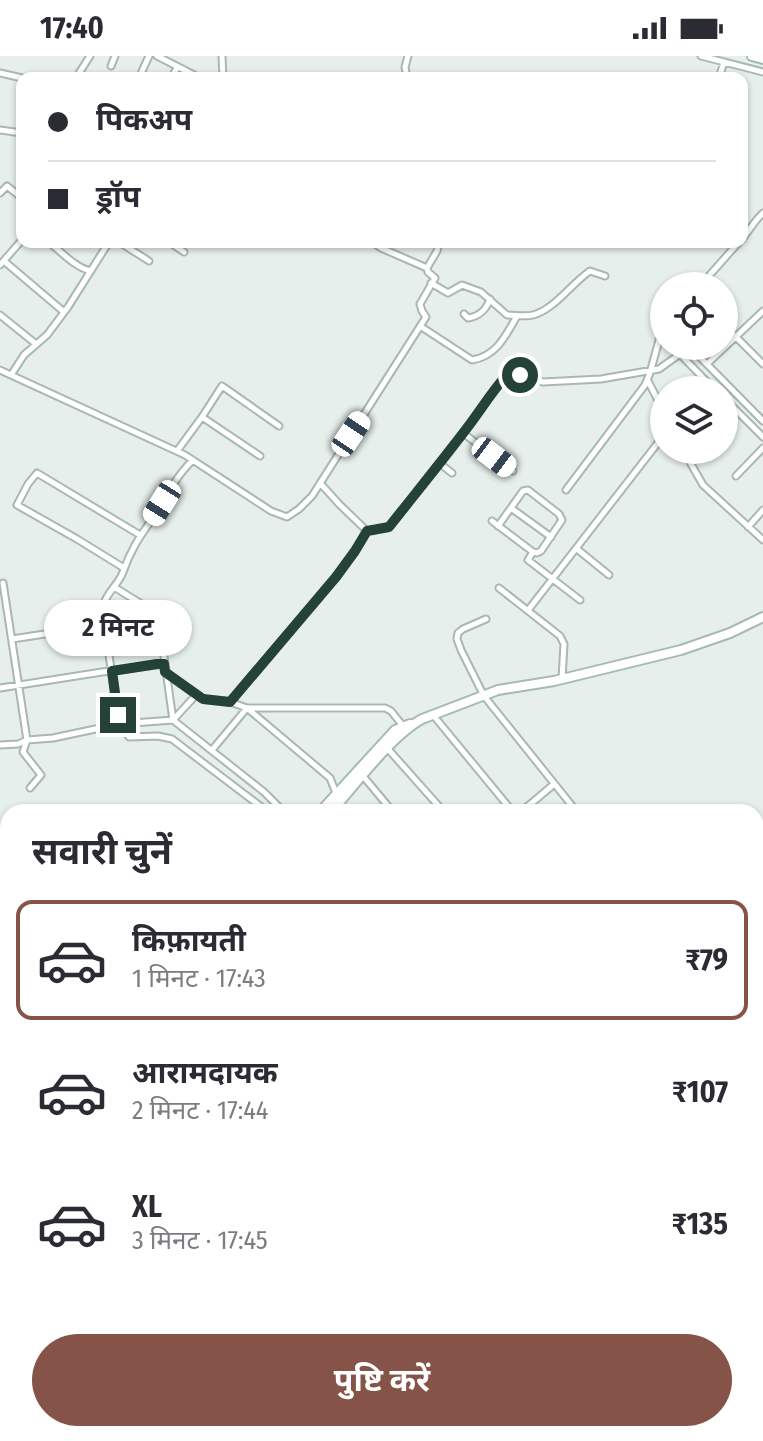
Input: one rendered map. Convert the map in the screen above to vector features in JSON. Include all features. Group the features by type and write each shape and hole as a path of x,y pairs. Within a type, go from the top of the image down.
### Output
{"street":[{"path":"111,66 115,56"},
{"path":"157,56 167,58 186,72"},
{"path":"701,56 763,72"},
{"path":"752,56 763,59"},
{"path":"721,72 724,62"},
{"path":"175,72 177,68"},
{"path":"0,193 7,186 16,193"},
{"path":"748,231 753,221 763,213"},
{"path":"16,247 2,263 64,312"},
{"path":"57,248 86,271 92,271"},
{"path":"11,375 24,355 47,335 105,248"},
{"path":"128,248 149,261"},
{"path":"178,248 184,252"},
{"path":"0,370 177,451 271,511 287,517 312,496 426,317 420,304 435,278 427,268 381,248"},
{"path":"427,268 438,248"},
{"path":"712,272 733,248"},
{"path":"431,283 448,293 462,285 481,292 507,315 536,315 590,271 605,276"},
{"path":"464,314 468,318 475,317 484,311 490,299"},
{"path":"738,333 763,311"},
{"path":"0,315 36,344"},
{"path":"420,326 472,360 496,349 518,315"},
{"path":"738,339 763,364"},
{"path":"566,490 647,380 654,360"},
{"path":"230,702 336,577 367,531 389,527 505,377 520,375 543,382 601,379 659,369 672,360"},
{"path":"686,360 701,376"},
{"path":"703,360 763,421"},
{"path":"707,364 711,360"},
{"path":"647,380 650,386"},
{"path":"177,451 222,386 279,426"},
{"path":"738,412 763,437"},
{"path":"202,417 260,456"},
{"path":"463,433 513,471"},
{"path":"736,476 763,448"},
{"path":"529,609 650,453"},
{"path":"193,460 140,535 103,607 119,724 129,737 172,739 257,804"},
{"path":"439,463 452,473"},
{"path":"691,464 703,485 763,540"},
{"path":"124,568 17,505 37,473 140,535"},
{"path":"320,483 367,531"},
{"path":"528,490 561,518 539,553 533,552 495,524 511,508 523,491 528,490"},
{"path":"511,508 551,537"},
{"path":"748,527 763,510"},
{"path":"577,549 609,575"},
{"path":"533,552 528,560 580,600"},
{"path":"3,583 27,740 24,754 41,775 30,788"},
{"path":"114,587 158,614 173,720"},
{"path":"499,588 560,636 564,644 562,679"},
{"path":"328,804 395,730 498,690 562,679 681,650 730,633 763,617"},
{"path":"486,619 463,629 457,639 484,696 570,804"},
{"path":"12,639 104,625"},
{"path":"107,642 160,635"},
{"path":"0,688 164,664"},
{"path":"165,672 203,699 230,702 247,708 379,707 391,711 407,727"},
{"path":"173,720 196,695"},
{"path":"212,750 247,708"},
{"path":"247,708 330,778 337,794"},
{"path":"433,715 506,804"},
{"path":"0,745 119,724 173,720 276,804"},
{"path":"338,804 407,727"},
{"path":"388,749 437,804"},
{"path":"363,776 386,804"},
{"path":"530,804 553,785"}],"route":[{"path":"118,715 112,671 157,664 164,664 165,672 199,697 230,702 336,577 367,531 389,527 486,403 490,393 505,377 520,375"}]}
